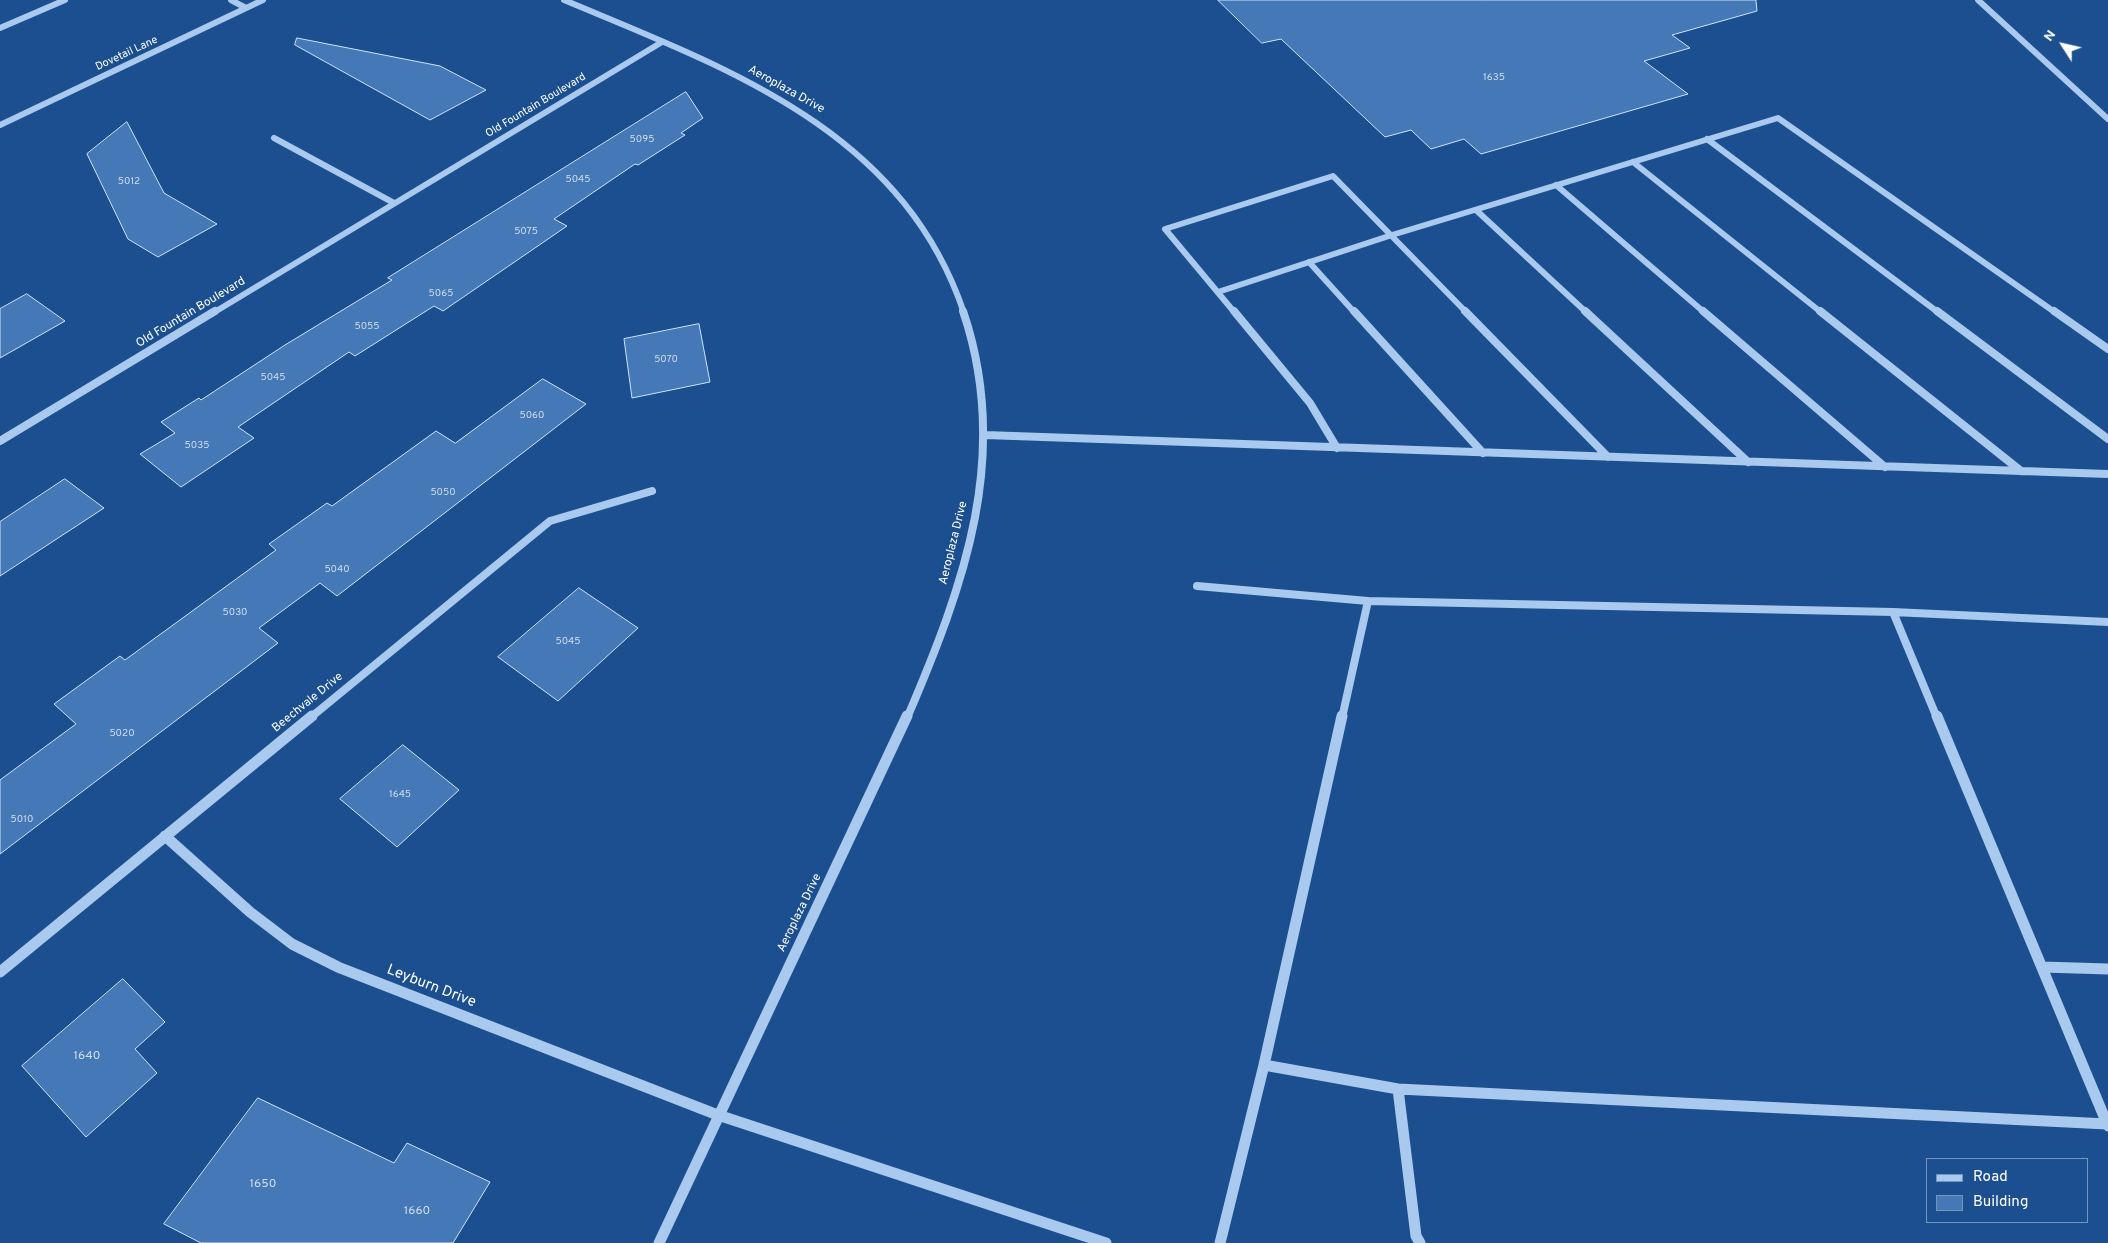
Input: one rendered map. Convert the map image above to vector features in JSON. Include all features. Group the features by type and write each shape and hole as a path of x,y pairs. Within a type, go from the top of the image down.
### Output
{"street":[{"path":"0,28 65,0"},
{"path":"231,0 246,8"},
{"name":"Dovetail Lane","path":"0,125 263,0"},
{"name":"Aeroplaza Drive","path":"564,0 662,42 787,102 828,129 869,164 903,201 930,238 951,280 968,323 980,381 985,435 977,505 957,588 916,700 659,1243"},
{"path":"1978,0 2108,119"},
{"name":"Old Fountain Boulevard","path":"0,441 662,42"},
{"path":"1218,292 1556,185 1778,118 2108,349"},
{"path":"274,138 394,203"},
{"path":"1707,139 2108,439"},
{"path":"1633,162 2021,472"},
{"path":"1338,448 1310,403 1165,229 1333,176 1608,457"},
{"path":"1556,185 1885,467"},
{"path":"1476,210 1748,462"},
{"path":"1309,262 1483,453"},
{"path":"985,435 2108,474"},
{"name":"Beechvale Drive","path":"0,972 550,521 652,491"},
{"path":"1197,586 1368,601 1893,612 2108,622"},
{"path":"1220,1243 1264,1065 1368,601"},
{"path":"1264,1065 1398,1089 2108,1125 1893,612"},
{"name":"Leyburn Drive","path":"165,836 250,912 292,944 338,967 718,1115"},
{"path":"2042,967 2108,970"},
{"path":"1398,1089 1416,1236 1420,1243"}],"lane":[{"path":"718,1115 1106,1243"}],"building":[{"path":"1218,0 1756,0 1757,11 1672,35 1690,48 1644,61 1688,94 1481,154 1464,139 1431,149 1411,130 1385,137 1281,39 1262,43"},
{"path":"297,38 440,66 486,90 430,120 295,45"},
{"path":"686,92 703,118 681,133 685,135 638,165 635,164 554,219 567,226 443,311 434,306 355,356 349,352 238,427 254,438 181,487 140,454 175,433 161,422 199,398 201,400 285,345 392,280 388,278"},
{"path":"127,122 164,193 217,224 158,257 128,239 87,154"},
{"path":"27,294 65,321 0,358 0,309"},
{"path":"699,324 710,382 632,398 624,339"},
{"path":"543,379 586,404 337,596 320,583 259,628 278,643 0,854 0,780 76,724 54,704 120,656 125,660 276,550 269,544 327,503 332,506 436,431 455,443"},
{"path":"65,479 104,508 0,576 0,522"},
{"path":"579,588 638,628 558,701 498,657"},
{"path":"403,745 459,790 397,847 340,799"},
{"path":"123,979 165,1022 135,1049 157,1073 86,1137 22,1066"},
{"path":"258,1098 394,1163 407,1143 490,1182 453,1243 201,1243 164,1224"}]}
